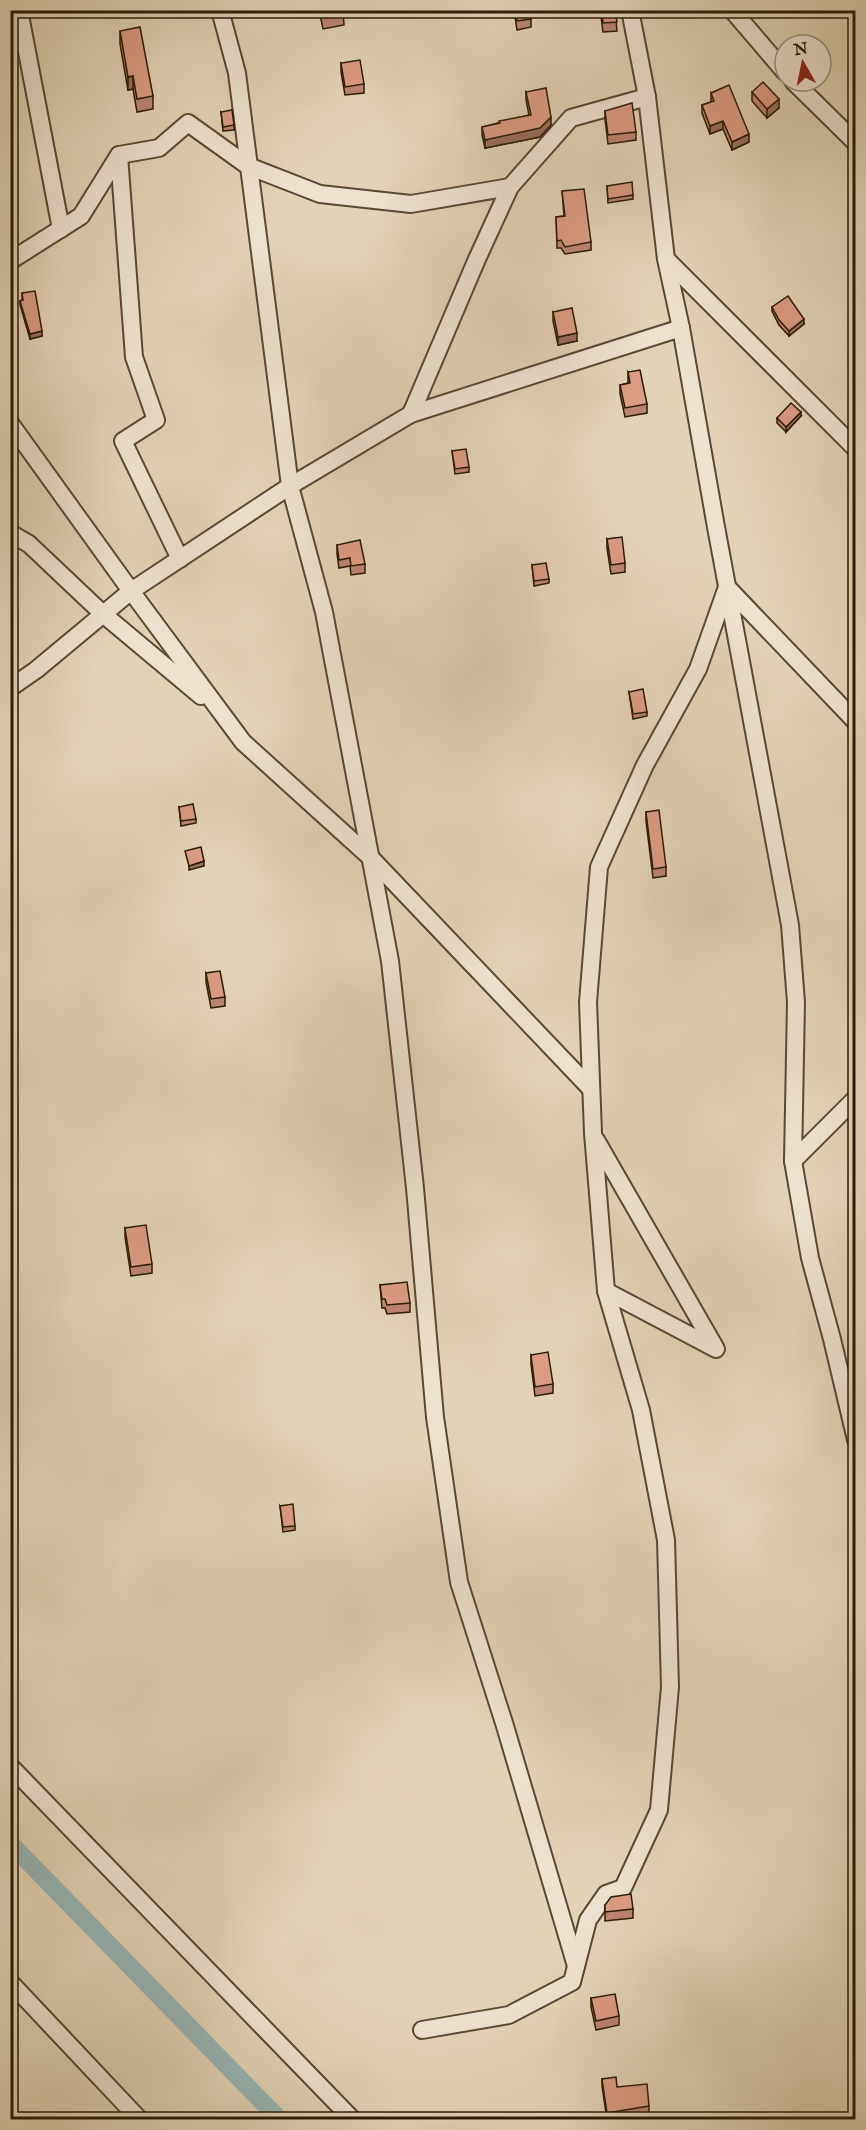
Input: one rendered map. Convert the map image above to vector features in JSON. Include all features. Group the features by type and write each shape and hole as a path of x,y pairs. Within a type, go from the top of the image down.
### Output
{"street":[{"path":"20,10 61,229"},
{"path":"220,10 237,73 290,486 324,612 390,961 415,1188 435,1417 459,1582 505,1726 576,1966"},
{"path":"630,10 647,97 666,259 681,328 789,925 796,1002 793,1161 810,1258 855,1440"},
{"path":"732,10 773,58"},
{"path":"805,93 855,143"},
{"path":"411,414 510,187 571,118 647,97"},
{"path":"10,261 81,216 119,155 159,148 188,123 248,166 320,194 411,204 510,187"},
{"path":"119,155 134,357 156,420 123,441 180,559"},
{"path":"666,259 855,449"},
{"path":"10,688 36,670 131,591 290,486 411,414 681,328"},
{"path":"10,423 243,742 370,857 591,1089"},
{"path":"10,533 29,544 103,614 223,715"},
{"path":"727,587 855,722"},
{"path":"422,2030 509,2015 572,1982 588,1920 606,1894 623,1888 659,1810 670,1687 666,1540 641,1410 606,1291 593,1133 588,1002 599,867 645,765 698,669 727,587"},
{"path":"793,1161 855,1098"},
{"path":"593,1133 716,1349 606,1291"},
{"path":"844,1389 855,1377"},
{"path":"10,1766 353,2120"},
{"path":"10,1982 140,2120"}],"building":[{"path":"321,10 343,10 344,14 323,18"},
{"path":"515,10 530,10 531,19 517,21"},
{"path":"602,10 615,10 617,22 603,23"},
{"path":"140,27 153,96 137,99 133,76 128,77 120,31"},
{"path":"360,60 364,84 345,87 341,63"},
{"path":"763,82 779,99 767,109 752,92"},
{"path":"729,85 749,134 732,142 723,121 710,126 702,105 714,101 711,93"},
{"path":"546,88 551,117 540,128 485,140 482,127 531,115 526,92"},
{"path":"632,103 636,132 608,135 605,111"},
{"path":"232,110 234,125 223,127 221,112"},
{"path":"632,182 633,195 608,199 607,186"},
{"path":"584,189 591,242 565,247 561,240 557,241 556,217 565,216 562,191"},
{"path":"35,291 42,331 30,334 20,301 23,300 22,293"},
{"path":"788,296 804,319 789,331 779,320 772,307"},
{"path":"572,308 577,333 558,337 553,312"},
{"path":"640,370 647,404 625,408 620,385 630,383 628,372"},
{"path":"791,403 801,412 786,427 777,418"},
{"path":"466,449 469,467 455,469 452,451"},
{"path":"622,537 625,563 611,565 607,539"},
{"path":"360,540 365,564 351,566 350,558 339,560 337,545"},
{"path":"546,563 549,579 534,581 532,565"},
{"path":"643,689 647,712 633,714 629,692"},
{"path":"193,804 196,819 181,821 179,807"},
{"path":"659,810 666,867 653,869 646,812"},
{"path":"201,847 204,861 189,866 185,851"},
{"path":"220,971 225,997 211,999 206,973"},
{"path":"146,1225 152,1264 131,1267 125,1228"},
{"path":"407,1282 410,1303 387,1305 385,1299 382,1299 380,1285"},
{"path":"548,1352 553,1384 535,1387 531,1355"},
{"path":"293,1504 295,1526 283,1527 280,1506"},
{"path":"631,1894 633,1909 605,1912 605,1905 611,1897"},
{"path":"615,1994 619,2016 596,2021 591,1998"},
{"path":"616,2077 617,2087 647,2084 649,2106 607,2113 602,2079"},
{"path":"10,2103 12,2103 19,2120 10,2120"}],"waterway":[{"path":"10,1843 280,2120"}]}
